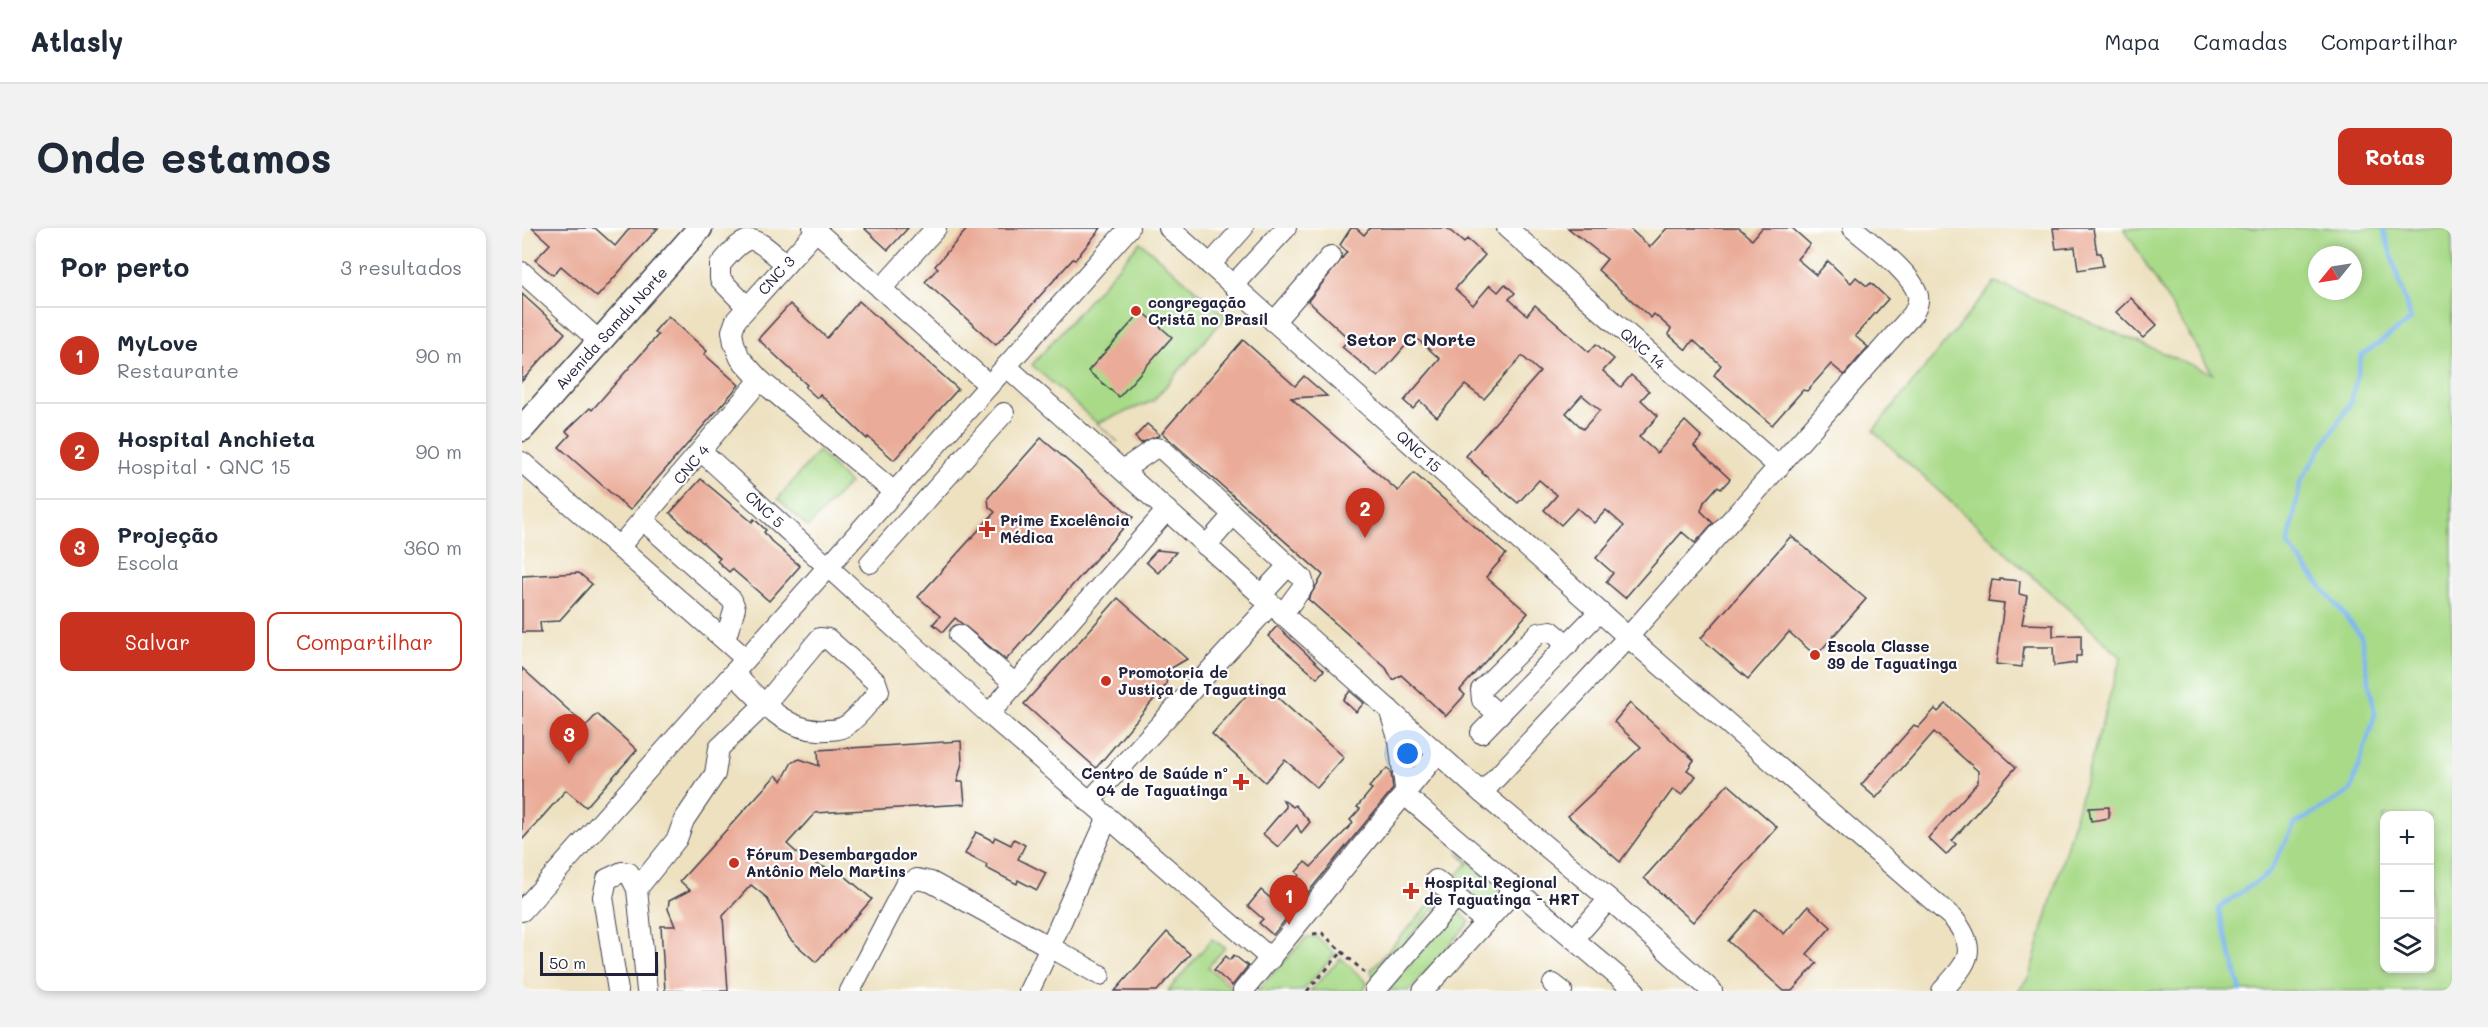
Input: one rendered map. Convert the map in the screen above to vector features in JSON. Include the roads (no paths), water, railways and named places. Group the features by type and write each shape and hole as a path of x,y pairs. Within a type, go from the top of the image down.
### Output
{"main road":[{"name":"Avenida Samdu Norte","path":"522,429 700,228"}],"street":[{"path":"881,289 936,228"},
{"path":"522,911 1129,228"},
{"name":"QNC 15","path":"1169,228 1628,638 1953,918 1966,935 1969,950 1964,966 1942,991"},
{"path":"1210,265 1243,228"},
{"path":"1233,285 1286,228"},
{"name":"QNC 14","path":"1507,228 1779,467"},
{"path":"1482,793 1628,638 1913,314 1918,305 1918,296 1912,284 1899,268 1853,228"},
{"path":"814,229 989,385"},
{"name":"CNC 3","path":"742,314 814,229"},
{"path":"786,264 759,241 744,240 720,265 720,279 742,314 732,331 740,358 760,380 894,492"},
{"path":"1274,322 1331,256"},
{"path":"522,272 599,341"},
{"path":"1006,366 1482,793 1609,899 1712,991"},
{"name":"CNC 4","path":"620,546 760,380"},
{"path":"870,563 1004,413"},
{"path":"959,419 982,438"},
{"path":"1089,802 1271,605 1304,585 1302,578 1162,449 1155,448 1123,470"},
{"name":"CNC 5","path":"701,452 1107,819 1271,959"},
{"path":"522,462 724,640 765,704 784,721 816,731 840,729 849,725 879,691 879,686 824,637 820,638 765,704 719,748 715,774 684,820 677,839 637,889"},
{"path":"989,714 1167,510"},
{"path":"1206,546 1233,514"},
{"path":"643,519 732,600 735,608 724,640"},
{"path":"864,526 887,544"},
{"path":"1271,605 1288,566"},
{"path":"1481,733 1599,612"},
{"path":"1499,715 1482,699 1481,690 1538,633 1551,631 1568,645"},
{"path":"959,635 1015,684"},
{"path":"1389,708 1400,741 1406,795 1574,939 1615,984 1635,991"},
{"path":"1243,991 1406,795 1438,753"},
{"path":"1029,991 1107,819"},
{"path":"618,991 603,897 607,879 622,872 629,873 637,889 647,991"},
{"path":"850,991 905,885 917,879 931,882 1100,975"},
{"path":"1436,880 1486,922"},
{"path":"1423,991 1509,894 1509,884"},
{"path":"1375,986 1456,897"},
{"path":"1574,939 1609,899"},
{"path":"1436,991 1511,905 1517,901 1530,901"}],"waterway":[{"path":"2241,991 2218,908 2269,873 2295,824 2351,791 2375,715 2361,636 2288,545 2301,480 2351,402 2362,355 2411,320 2383,228"}],"place":[{"name":"congregação Cristã no Brasil","path":"1136,311"},
{"name":"Prime Excelência Médica","path":"987,529"},
{"name":"Hospital Anchieta","path":"1365,538"},
{"name":"Escola Classe 39 de Taguatinga","path":"1815,655"},
{"name":"Promotoria de Justiça de Taguatinga","path":"1106,681"},
{"name":"Projeção","path":"569,764"},
{"name":"Centro de Saúde nº 04 de Taguatinga","path":"1241,782"},
{"name":"Fórum Desembargador Antônio Melo Martins","path":"734,863"},
{"name":"Hospital Regional de Taguatinga - HRT","path":"1411,891"},
{"name":"MyLove","path":"1289,925"}],"district":[{"name":"Setor C Norte","path":"1411,339"}]}
